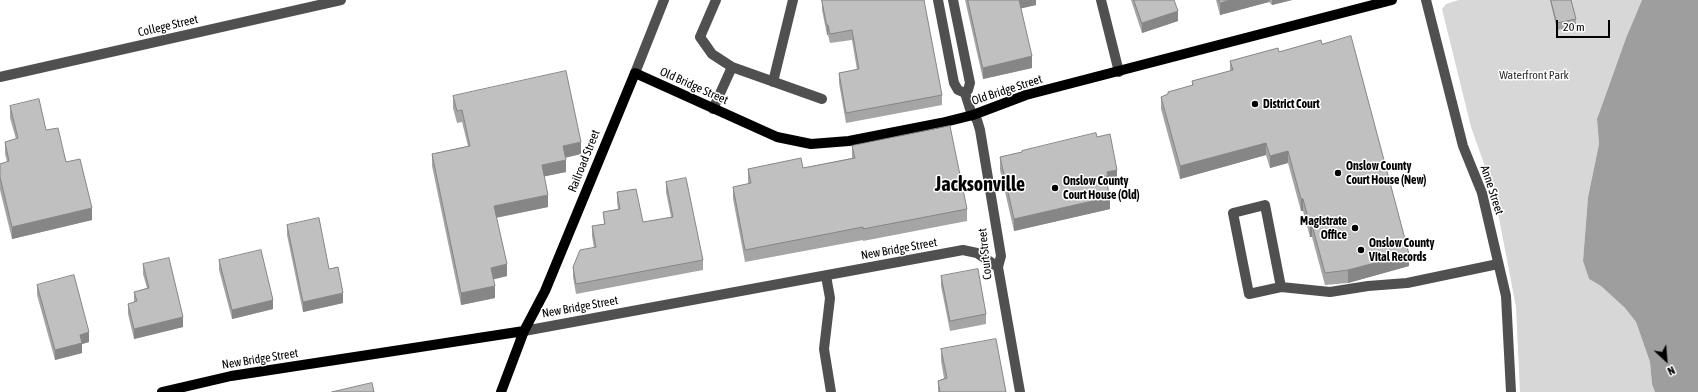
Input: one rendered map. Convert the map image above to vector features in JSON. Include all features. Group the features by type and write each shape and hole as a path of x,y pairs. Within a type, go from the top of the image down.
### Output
{"main road":[{"name":"Old Bridge Street","path":"635,73 777,137 810,144 849,141 941,123 972,115 1026,95 1392,0"},
{"name":"Railroad Street","path":"501,392 524,331 545,292 635,73"},
{"name":"New Bridge Street","path":"162,392 231,376 524,331"}],"street":[{"name":"College Street","path":"0,77 299,5 341,0"},
{"name":"Railroad Street","path":"635,73 664,0"},
{"path":"716,0 700,37 712,54 732,67 822,99"},
{"path":"773,82 793,0"},
{"name":"Court Street","path":"938,0 956,87 959,91 965,93"},
{"name":"Court Street","path":"953,0 970,83 968,90 965,93"},
{"path":"1101,0 1119,72"},
{"name":"Anne Street","path":"1426,0 1462,146 1482,193 1506,296 1511,392"},
{"path":"941,15 955,12"},
{"path":"948,51 963,48"},
{"path":"713,109 732,67"},
{"name":"Court Street","path":"965,93 972,115 977,120 980,130 1001,256 998,267 1020,392"},
{"path":"1281,287 1265,205 1233,213 1249,294 1281,287 1330,292 1368,286 1407,283 1498,264"},
{"name":"New Bridge Street","path":"524,331 963,250 977,253 998,267"},
{"path":"826,276 830,298 824,349 831,392"}],"green space":[{"name":"Waterfront Park","path":"1459,0 1642,0 1626,38 1597,119 1599,144 1588,197 1583,261 1589,279 1601,286 1625,308 1636,322 1650,362 1652,384 1655,392 1520,392 1516,307 1494,192 1471,127 1442,9 1446,4"}],"shaded area":[{"path":"1642,0 1698,0 1698,392 1655,392 1652,384 1650,362 1636,322 1625,308 1601,286 1589,279 1583,261 1588,197 1599,144 1597,119 1626,38"}],"building":[{"path":"822,0 924,0 942,95 846,113 839,73 859,69 852,30 830,34"},
{"path":"968,0 1019,0 1032,56 983,68"},
{"path":"1134,0 1174,0 1178,11 1142,23"},
{"path":"1219,0 1230,0 1220,3"},
{"path":"1551,0 1571,0 1576,19 1557,23"},
{"name":"Onslow County Court House (New)","path":"1351,36 1409,254 1348,270 1325,273 1312,225 1310,225 1303,199 1301,199 1288,151 1270,156 1266,143 1180,166 1161,97 1168,94 1168,92 1193,85 1192,81 1233,70 1230,61 1278,48 1279,52 1321,40 1322,44"},
{"path":"566,71 581,142 563,146 566,160 542,165 548,195 494,206 507,264 491,268 495,286 461,293 432,154 470,146 462,110 457,111 453,96"},
{"path":"39,99 46,130 58,128 66,162 80,159 92,208 12,227 0,177 0,164 9,161 5,142 18,138 10,106"},
{"path":"950,126 967,209 745,250 733,187 751,183 748,169 801,158 803,168 855,158 852,146"},
{"name":"Onslow County Court House (Old)","path":"1096,133 1097,137 1110,134 1117,170 1107,172 1108,176 1105,176 1110,197 1014,219 1000,157"},
{"path":"686,178 703,260 576,284 573,267 580,250 596,247 592,226 605,224 603,212 620,209 617,192 636,189 643,222 673,217 666,182"},
{"path":"319,218 329,269 338,267 343,293 303,302 287,225"},
{"path":"261,250 273,300 232,310 219,260"},
{"path":"169,258 183,317 134,329 128,304 137,301 134,292 149,288 143,264"},
{"path":"978,269 986,314 950,321 941,276"},
{"path":"74,275 89,332 80,335 82,343 55,350 37,285"},
{"path":"996,339 1006,392 940,392 938,381 947,378 941,349"},
{"path":"372,383 374,392 332,392"}],"place":[{"name":"District Court","path":"1255,104"},
{"name":"Onslow County Court House (New)","path":"1338,173"},
{"name":"Onslow County Court House (Old)","path":"1055,188"},
{"name":"Magistrate Office","path":"1355,228"},
{"name":"Onslow County Vital Records","path":"1361,250"}],"district":[{"name":"Jacksonville","path":"980,185"}]}
